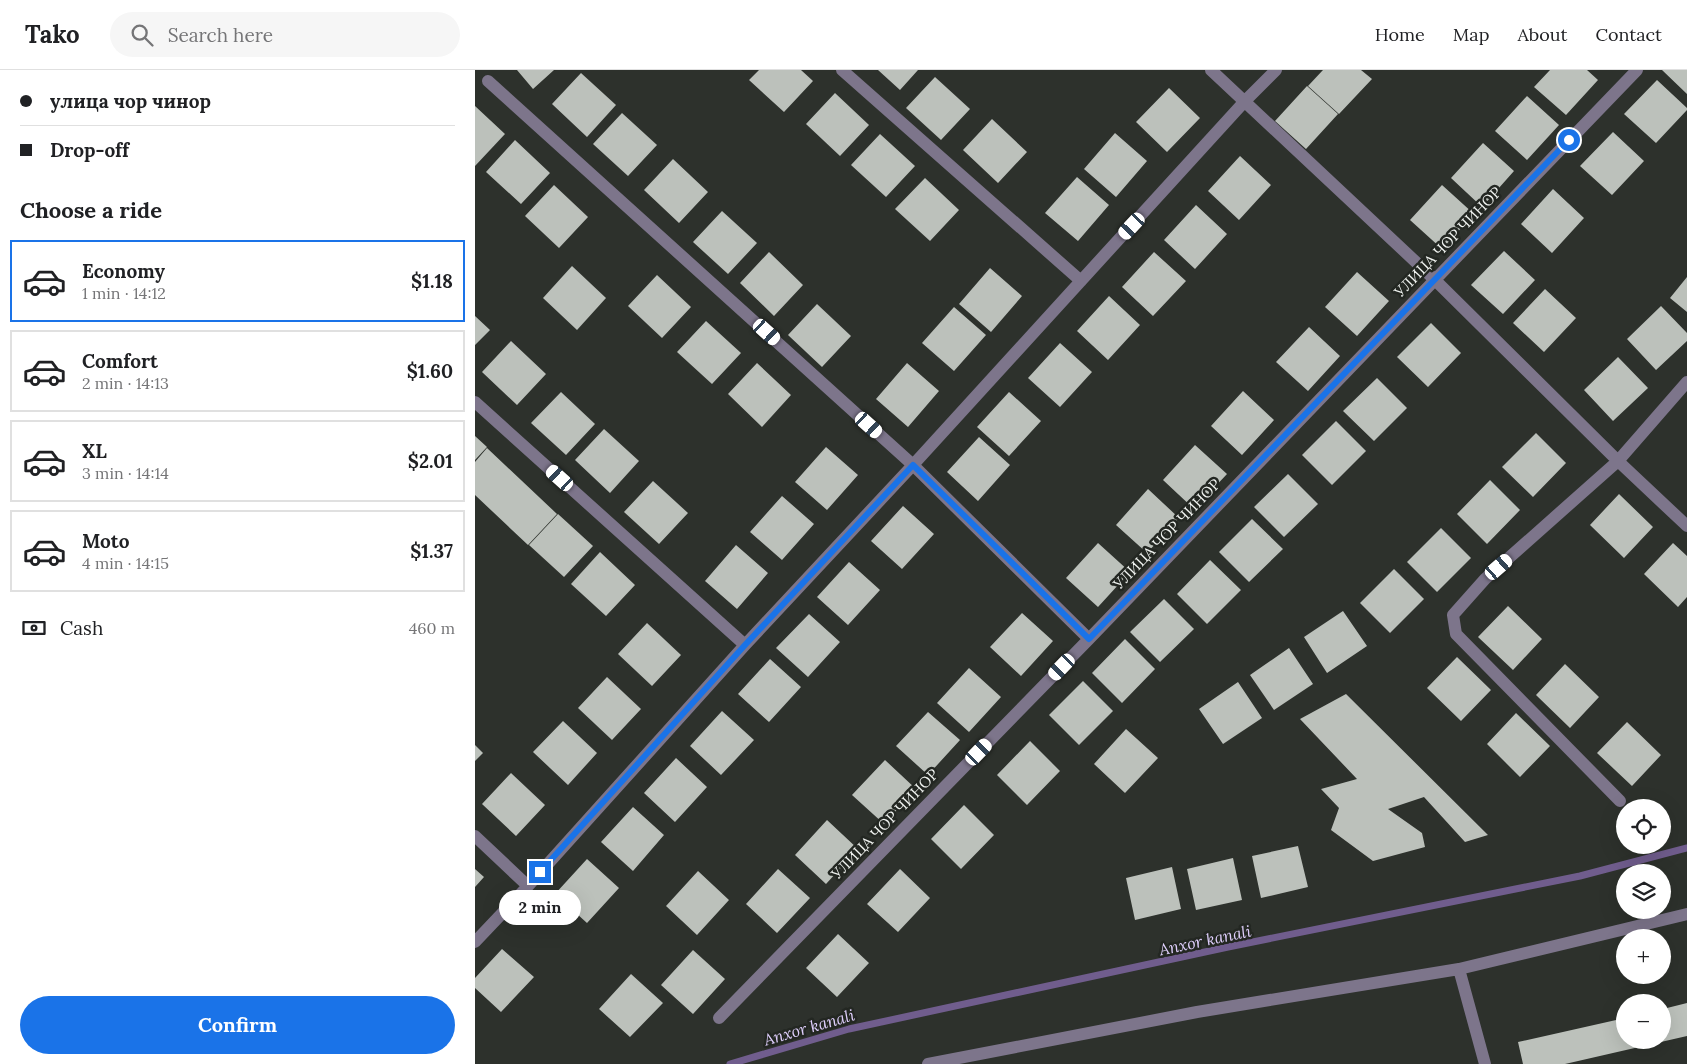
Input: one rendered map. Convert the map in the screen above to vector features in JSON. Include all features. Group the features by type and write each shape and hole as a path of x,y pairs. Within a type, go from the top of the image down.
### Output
{"street":[{"path":"842,70 1081,281"},
{"path":"1211,70 1434,279 1618,461 1687,526"},
{"path":"475,942 528,886 745,645 913,465 1245,101 1276,70"},
{"name":"УЛИЦА ЧОР ЧИНОР","path":"719,1018 1089,639 1637,70"},
{"path":"488,81 913,465 1089,639"},
{"path":"1619,799 1457,634 1453,615 1485,580 1618,461 1687,382"},
{"path":"475,402 745,645"},
{"path":"475,836 528,886"},
{"path":"928,1064 1197,1012 1459,969 1687,914"},
{"path":"1459,969 1485,1064"}],"building":[{"path":"517,70 554,70 533,89"},
{"path":"759,70 801,70 813,81 784,112 749,80"},
{"path":"878,70 918,70 900,90"},
{"path":"1323,70 1361,70 1372,79 1339,114 1308,86"},
{"path":"1550,70 1587,70 1598,80 1566,115 1534,87"},
{"path":"1662,70 1687,70 1687,94"},
{"path":"581,73 616,105 587,137 552,104"},
{"path":"935,77 970,109 941,140 906,108"},
{"path":"1657,80 1687,110 1656,143 1624,114"},
{"path":"1307,86 1338,114 1306,149 1275,121"},
{"path":"1169,88 1200,118 1167,152 1136,122"},
{"path":"835,93 869,125 840,156 806,124"},
{"path":"1527,96 1559,125 1527,160 1495,131"},
{"path":"475,106 505,134 475,166"},
{"path":"622,113 657,145 628,176 593,144"},
{"path":"992,119 1027,152 998,183 963,150"},
{"path":"1613,132 1644,161 1612,195 1580,166"},
{"path":"1115,133 1147,161 1116,197 1084,169"},
{"path":"880,134 915,166 886,197 851,165"},
{"path":"515,140 550,173 521,204 486,172"},
{"path":"1483,143 1514,171 1482,207 1451,178"},
{"path":"1240,156 1271,185 1239,220 1208,191"},
{"path":"673,159 708,192 679,223 644,190"},
{"path":"1077,177 1109,205 1078,241 1045,213"},
{"path":"925,178 959,210 930,241 895,209"},
{"path":"554,185 588,217 559,248 525,216"},
{"path":"1442,185 1474,214 1442,249 1410,220"},
{"path":"1553,189 1584,218 1552,253 1521,224"},
{"path":"1196,205 1227,234 1195,269 1164,240"},
{"path":"722,211 757,243 728,274 693,242"},
{"path":"1504,251 1535,280 1503,314 1471,285"},
{"path":"769,252 803,285 774,316 740,283"},
{"path":"1154,252 1186,281 1153,316 1122,287"},
{"path":"572,266 606,298 577,330 543,298"},
{"path":"990,268 1022,296 991,332 959,304"},
{"path":"1357,272 1389,301 1357,336 1325,307"},
{"path":"657,275 691,307 662,338 628,306"},
{"path":"1687,277 1687,312 1670,298"},
{"path":"1545,289 1576,318 1544,352 1513,323"},
{"path":"1109,296 1140,325 1108,360 1077,331"},
{"path":"817,304 851,336 822,367 788,335"},
{"path":"1661,306 1687,333 1687,341 1656,370 1627,339"},
{"path":"954,307 986,335 954,371 922,343"},
{"path":"475,316 490,330 475,345"},
{"path":"706,321 741,353 712,384 677,352"},
{"path":"1431,323 1461,353 1428,387 1397,357"},
{"path":"1309,327 1340,356 1308,391 1276,362"},
{"path":"511,341 546,374 517,405 482,372"},
{"path":"1060,343 1092,372 1060,407 1028,378"},
{"path":"1618,357 1648,388 1613,421 1584,390"},
{"path":"757,363 791,395 762,427 728,394"},
{"path":"907,363 939,391 908,427 876,399"},
{"path":"1377,378 1407,408 1374,441 1343,411"},
{"path":"1243,391 1274,420 1242,455 1211,426"},
{"path":"561,392 595,424 566,455 531,423"},
{"path":"1009,392 1041,421 1009,456 977,427"},
{"path":"1336,421 1366,451 1332,485 1302,455"},
{"path":"604,429 639,461 610,493 575,460"},
{"path":"1536,433 1566,463 1533,497 1502,467"},
{"path":"475,436 487,447 475,460"},
{"path":"979,437 1010,465 978,501 947,472"},
{"path":"1195,445 1227,474 1194,509 1163,480"},
{"path":"826,447 858,475 827,510 795,482"},
{"path":"487,448 557,514 528,545 475,495 475,462"},
{"path":"1288,474 1318,504 1284,537 1254,507"},
{"path":"1490,480 1520,510 1487,544 1457,514"},
{"path":"653,481 688,513 659,544 624,512"},
{"path":"1148,489 1179,518 1147,553 1116,525"},
{"path":"1619,494 1653,527 1624,558 1590,525"},
{"path":"782,496 814,524 782,560 750,532"},
{"path":"903,506 934,534 902,569 871,541"},
{"path":"558,514 593,546 564,577 529,545"},
{"path":"1252,519 1283,549 1249,582 1219,552"},
{"path":"1441,528 1471,558 1437,592 1407,562"},
{"path":"1098,543 1130,572 1098,607 1066,578"},
{"path":"1673,543 1687,556 1687,597 1678,607 1644,574"},
{"path":"736,545 768,573 737,609 705,581"},
{"path":"600,552 635,585 606,616 571,584"},
{"path":"1210,560 1241,590 1207,624 1177,594"},
{"path":"849,562 880,590 848,625 817,597"},
{"path":"1394,569 1424,599 1390,633 1360,603"},
{"path":"1164,599 1194,629 1160,662 1130,632"},
{"path":"1508,606 1542,639 1513,670 1478,637"},
{"path":"1343,611 1367,646 1327,673 1304,637"},
{"path":"1022,613 1053,641 1021,676 990,647"},
{"path":"809,614 840,642 808,677 776,648"},
{"path":"647,623 681,655 652,686 618,654"},
{"path":"1125,639 1155,669 1122,703 1092,673"},
{"path":"1289,648 1313,684 1274,710 1250,675"},
{"path":"1457,657 1491,690 1461,721 1427,688"},
{"path":"770,659 801,687 769,722 738,694"},
{"path":"1565,664 1599,697 1570,728 1536,695"},
{"path":"969,668 1001,697 969,732 937,703"},
{"path":"607,677 641,709 612,740 578,708"},
{"path":"1083,681 1113,711 1079,745 1049,715"},
{"path":"1238,682 1262,718 1223,744 1199,709"},
{"path":"1346,694 1488,835 1465,842 1424,797 1388,809 1422,833 1425,847 1373,861 1331,830 1339,808 1321,789 1357,779 1300,719"},
{"path":"722,711 754,740 721,775 690,746"},
{"path":"928,712 960,740 928,775 896,746"},
{"path":"1516,713 1550,746 1520,777 1487,744"},
{"path":"563,721 597,753 568,785 533,752"},
{"path":"1627,722 1661,755 1632,786 1597,753"},
{"path":"1126,729 1158,758 1125,793 1094,764"},
{"path":"1030,741 1060,771 1027,805 997,775"},
{"path":"475,745 483,753 475,761"},
{"path":"676,758 707,787 675,822 644,793"},
{"path":"885,760 916,789 884,824 852,795"},
{"path":"511,773 545,805 516,836 482,804"},
{"path":"964,805 994,835 961,869 931,839"},
{"path":"633,807 664,835 633,871 601,842"},
{"path":"827,820 858,849 826,884 795,855"},
{"path":"1298,846 1308,887 1261,898 1252,856"},
{"path":"1233,858 1242,900 1196,910 1187,869"},
{"path":"587,859 619,888 587,923 555,894"},
{"path":"1172,867 1181,909 1135,920 1126,878"},
{"path":"475,869 484,877 475,887"},
{"path":"778,869 810,898 777,933 746,904"},
{"path":"900,869 930,898 898,932 867,904"},
{"path":"698,871 729,900 697,935 666,906"},
{"path":"838,934 869,963 837,997 806,968"},
{"path":"502,949 534,977 501,1012 475,988 475,978"},
{"path":"693,950 725,979 693,1014 661,985"},
{"path":"631,974 663,1003 630,1037 599,1009"},
{"path":"1687,1003 1687,1036 1671,1040 1671,1007"},
{"path":"1616,1020 1616,1049 1630,1049 1565,1064 1523,1064 1518,1042"}],"waterway":[{"name":"Anxor kanali","path":"730,1064 849,1029 1228,947 1580,876 1687,848"}],"route":[{"path":"540,872 745,645 913,465 1089,639 1569,140"}]}
